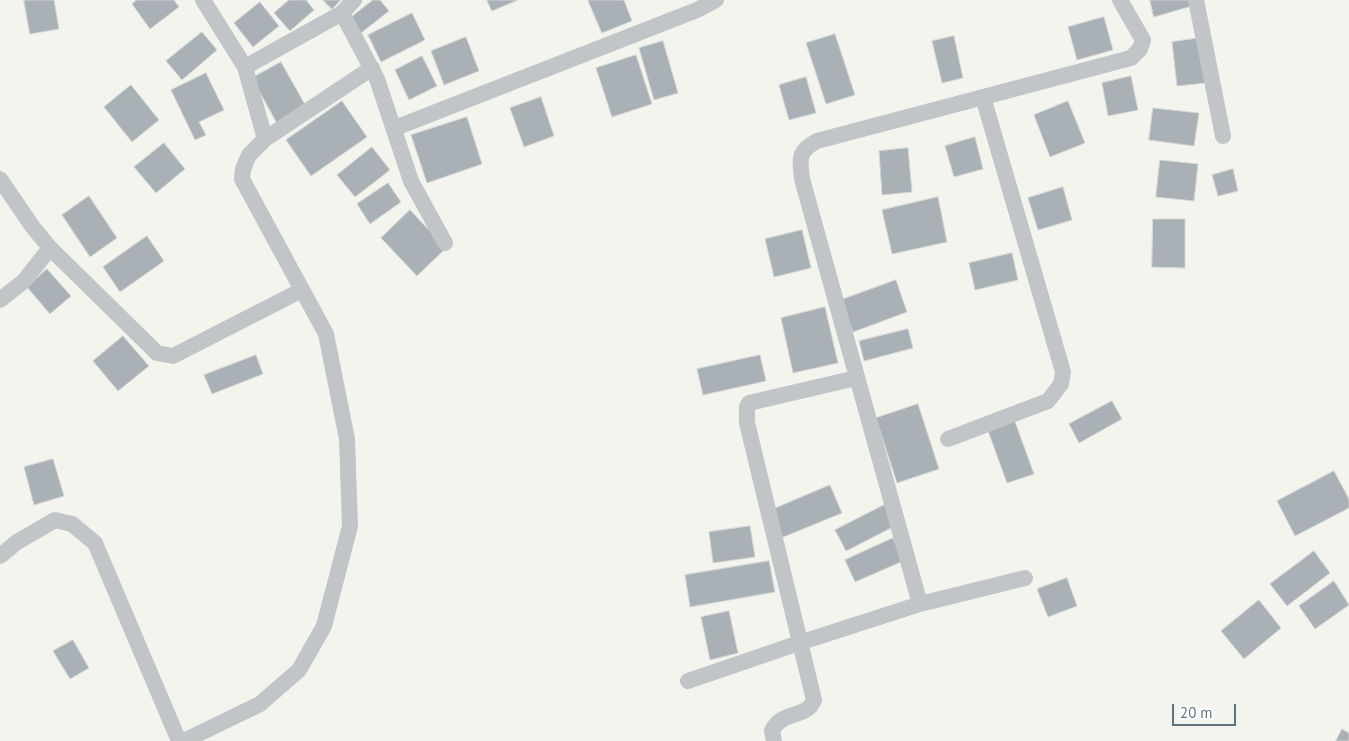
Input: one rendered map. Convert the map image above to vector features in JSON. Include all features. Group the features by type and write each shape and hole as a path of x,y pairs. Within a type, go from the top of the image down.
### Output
{"street":[{"path":"203,0 245,67 265,138"},
{"path":"245,67 342,13 354,0"},
{"path":"395,128 697,10 716,0"},
{"path":"920,604 802,179 800,157 806,147 817,141 1131,58 1140,49 1143,40 1120,0"},
{"path":"1196,0 1223,136"},
{"path":"342,13 372,68 395,128 411,181 445,243"},
{"path":"184,741 260,704 299,670 324,626 350,526 346,439 326,334 242,179 243,169 249,155 265,138 372,68"},
{"path":"948,440 1048,401 1060,384 1063,372 983,97"},
{"path":"0,179 32,226 50,248 157,353 173,356 302,290"},
{"path":"0,300 24,281 50,248"},
{"path":"774,741 772,731 779,719 806,710 814,700 802,642 747,423 747,407 749,403 856,378"},
{"path":"0,556 17,542 55,520 72,524 95,543 178,741"},
{"path":"688,682 802,642 920,604 1025,578"}],"building":[{"path":"24,0 54,0 59,29 30,34"},
{"path":"137,0 174,0 179,7 150,29 132,4"},
{"path":"289,0 306,0 314,10 290,31 274,13"},
{"path":"323,0 341,0 332,9"},
{"path":"373,0 380,0 389,11 361,33 349,19"},
{"path":"487,0 518,0 492,11"},
{"path":"588,0 624,0 632,21 602,33"},
{"path":"1150,0 1191,0 1192,6 1154,17"},
{"path":"260,2 279,26 253,47 234,23"},
{"path":"412,13 425,40 381,62 368,35"},
{"path":"1104,17 1113,50 1077,60 1068,27"},
{"path":"202,32 217,50 182,80 166,61"},
{"path":"835,34 855,95 826,104 806,43"},
{"path":"954,36 963,78 942,83 932,41"},
{"path":"466,37 479,71 444,85 431,51"},
{"path":"1199,38 1205,83 1177,86 1172,42"},
{"path":"663,41 678,93 654,100 639,48"},
{"path":"636,55 652,104 612,117 596,68"},
{"path":"422,56 437,86 409,100 395,70"},
{"path":"281,62 308,110 279,127 252,78"},
{"path":"206,73 224,110 199,122 206,135 195,140 171,90"},
{"path":"1131,76 1138,110 1108,116 1102,83"},
{"path":"806,77 816,113 789,120 779,85"},
{"path":"131,85 159,120 132,142 104,107"},
{"path":"541,97 554,136 524,147 510,108"},
{"path":"342,101 367,137 311,176 286,140"},
{"path":"1068,101 1085,143 1050,157 1034,115"},
{"path":"1153,108 1199,113 1194,146 1149,140"},
{"path":"467,117 482,164 427,183 411,135"},
{"path":"975,137 983,169 954,177 945,146"},
{"path":"164,143 185,169 156,193 134,167"},
{"path":"372,147 390,170 355,197 337,175"},
{"path":"908,148 912,192 882,195 879,151"},
{"path":"1160,160 1198,164 1194,201 1156,197"},
{"path":"1233,169 1238,191 1218,196 1212,175"},
{"path":"388,183 401,202 370,224 357,204"},
{"path":"1063,187 1072,220 1038,230 1028,198"},
{"path":"89,196 117,238 90,257 62,215"},
{"path":"938,197 947,242 892,254 882,210"},
{"path":"410,210 446,248 417,276 381,238"},
{"path":"1153,219 1185,219 1185,268 1152,267"},
{"path":"802,230 811,268 774,277 765,239"},
{"path":"147,236 164,261 120,292 103,267"},
{"path":"1012,253 1018,280 975,290 969,263"},
{"path":"47,269 71,296 50,314 27,287"},
{"path":"896,280 907,312 853,332 841,300"},
{"path":"825,307 838,363 793,373 781,318"},
{"path":"908,329 913,348 864,361 859,341"},
{"path":"123,336 149,366 118,391 93,361"},
{"path":"256,355 263,374 212,394 204,375"},
{"path":"760,355 766,381 703,395 697,369"},
{"path":"1112,401 1122,419 1079,443 1069,424"},
{"path":"918,404 939,469 897,483 876,418"},
{"path":"1014,419 1034,474 1007,483 987,428"},
{"path":"53,459 64,496 34,505 24,467"},
{"path":"1334,471 1349,499 1349,508 1295,536 1277,501"},
{"path":"830,485 842,513 781,538 769,511"},
{"path":"886,504 897,525 846,551 835,530"},
{"path":"750,526 755,557 713,563 709,532"},
{"path":"893,538 903,561 855,582 845,560"},
{"path":"1314,551 1330,573 1287,606 1270,584"},
{"path":"769,561 775,592 690,607 685,575"},
{"path":"1067,578 1077,606 1048,617 1037,589"},
{"path":"1334,581 1349,605 1315,629 1299,606"},
{"path":"1259,600 1281,628 1244,659 1221,631"},
{"path":"729,611 738,653 710,660 701,617"},
{"path":"73,640 89,668 70,679 53,651"},
{"path":"1342,729 1349,733 1349,741 1336,741"}]}
